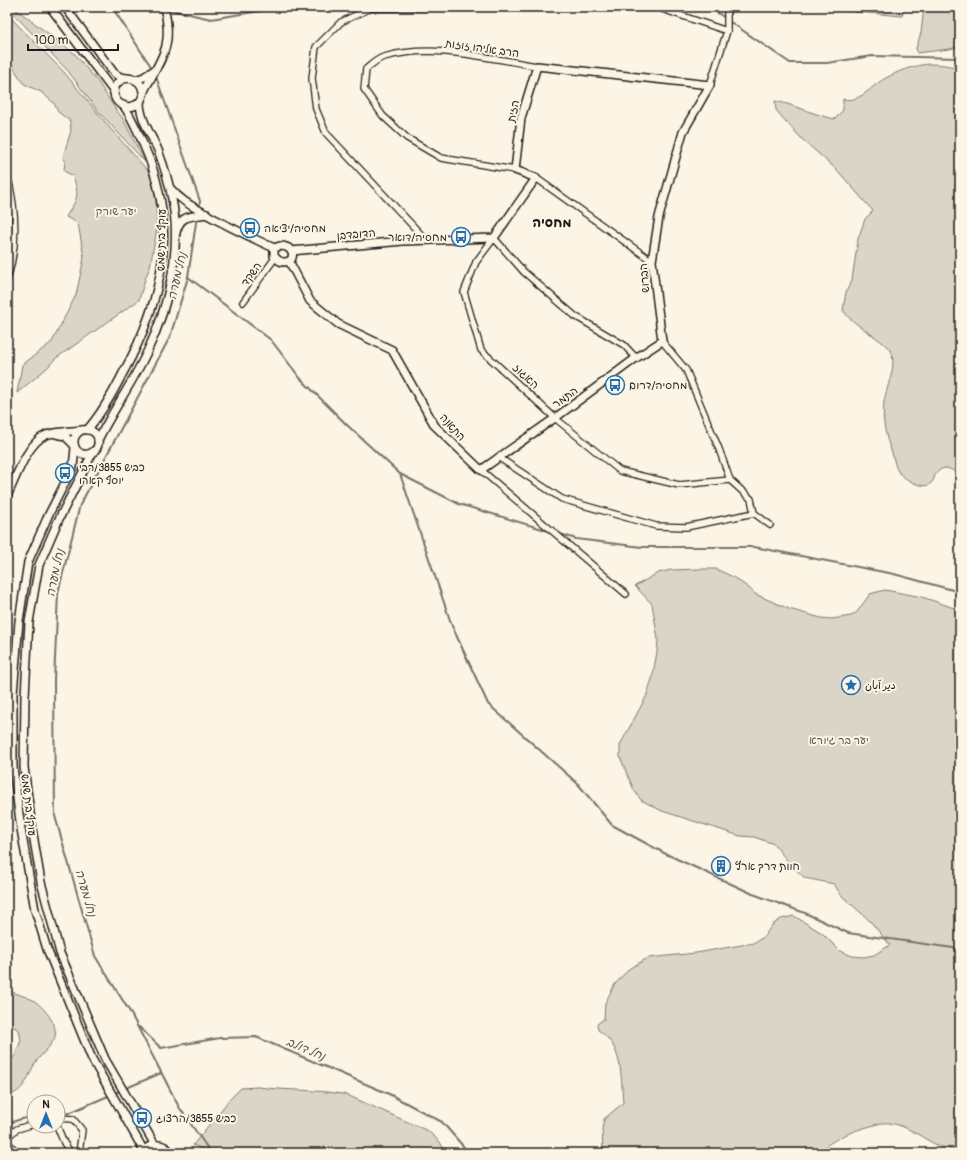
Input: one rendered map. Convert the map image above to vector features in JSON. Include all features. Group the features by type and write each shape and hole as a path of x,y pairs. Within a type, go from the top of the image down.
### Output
{"main road":[{"path":"50,7 114,92 117,100 122,106 130,107 140,102 143,93 159,67 165,51 168,34 164,7"},
{"path":"65,7 114,73 120,77 135,80 141,85 143,93"},
{"path":"537,66 710,85"},
{"name":"הזית","path":"515,170 521,118 537,66"},
{"path":"135,80 149,74 159,67"},
{"path":"114,92 119,82 127,78"},
{"name":"הברוש","path":"662,341 652,261 659,217 683,132 710,85"},
{"name":"עוקף בית שמש","path":"98,440 144,357 162,316 171,280 174,237 173,201 165,167 142,115 140,102"},
{"name":"עוקף בית שמש","path":"85,430 102,411 139,342 156,296 162,261 163,219 162,203 158,184 139,134 128,112 122,106"},
{"path":"515,170 536,178"},
{"name":"האגוז","path":"494,238 536,178"},
{"path":"170,187 180,199 237,232 274,248 286,246 292,251 293,258 289,261 282,262 273,254 274,248"},
{"path":"174,237 177,227 184,218 207,214"},
{"name":"הדובדבן","path":"292,251 403,241 494,238"},
{"name":"התאנה","path":"289,261 310,301 338,324 392,350 435,426 481,470"},
{"name":"התמר","path":"481,470 636,358 662,341"},
{"path":"74,446 74,438 76,434 85,430"},
{"path":"7,496 24,460 30,450 40,439 52,433 85,430 96,434 98,440 97,447 93,452 81,454 65,436 52,433"},
{"name":"עוקף בית שמש","path":"74,446 73,467 48,516 28,562 19,621 13,694 13,767 21,829 35,910 48,949 92,1059 143,1152"},
{"name":"עוקף בית שמש","path":"93,452 58,521 39,565 29,622 24,696 24,767 41,882 60,953 105,1059 155,1145"},
{"path":"143,1152 155,1145 165,1147 171,1153"}],"street":[{"path":"427,241 326,133 316,109 312,78 316,47 341,22 371,8 432,7"},
{"path":"656,7 727,31"},
{"name":"הברוש","path":"710,85 727,31 727,7"},
{"name":"הרב אליהו זוזות","path":"515,170 441,158 407,138 383,116 364,89 366,69 382,57 417,52 456,52 537,66"},
{"path":"7,174 14,215 12,263 7,279"},
{"path":"536,178 652,261"},
{"path":"494,238 524,272 575,316 624,344 636,358"},
{"name":"האגוז","path":"494,238 476,262 464,292 481,350 555,418 620,471 679,485 730,480"},
{"name":"השקד","path":"243,302 276,258"},
{"path":"662,341 686,370 730,480 751,499 754,513 770,525"},
{"path":"498,457 562,499 656,526 686,527 754,513"},
{"name":"התאנה","path":"481,470 626,594"},
{"path":"66,1119 73,1119 82,1130 79,1153"},
{"path":"7,1137 17,1129 26,1126"},
{"path":"60,1134 71,1153"},
{"path":"7,1141 17,1153"}],"green space":[{"path":"7,7 13,7 74,53 98,82 122,117 145,162 98,111 68,71"},
{"path":"801,7 904,7 902,16"},
{"path":"924,7 960,7 960,46 950,49 917,53 916,48 921,33"},
{"name":"יער שורק","path":"7,14 63,71 109,127 149,172 156,198 157,228 150,267 139,300 55,359 47,368 17,393 22,365 52,342 76,295 84,258 78,223 66,217 75,201 77,194 73,176 64,171 65,160 63,156 71,131 70,121 58,112 54,103 41,92 24,84 7,58"},
{"path":"928,64 944,65 960,69 960,477 948,468 941,469 935,475 932,482 924,486 910,481 899,473 886,434 883,416 884,402 893,366 892,354 884,343 854,322 843,310 846,292 852,280 858,239 865,219 873,211 837,170 803,140 786,122 776,110 775,101 835,119 843,110 843,99 849,100 860,97 884,79 911,68"},
{"name":"יער בר גיורא","path":"716,569 733,577 755,594 789,609 821,618 832,619 851,616 857,612 870,594 885,590 922,597 960,610 960,1150 953,1150 940,1146 904,1127 886,1123 849,1133 829,1144 817,1153 603,1153 602,1129 604,1119 623,1103 619,1062 612,1044 606,1036 598,1030 597,1024 604,1019 605,1003 615,984 630,968 648,958 696,953 753,943 764,937 772,925 781,919 794,916 822,933 840,951 852,956 864,957 874,955 890,945 870,921 841,895 834,884 805,878 789,863 774,844 754,837 740,836 662,811 641,800 634,790 620,757 620,745 646,697 652,679 658,639 652,604 635,586 658,573 671,570"},
{"path":"7,989 37,1003 47,1013 54,1024 55,1036 49,1047 34,1065 27,1080 21,1088 13,1094 7,1096 7,1066 16,1054 21,1040 19,1030 7,1024"},
{"path":"258,1087 347,1095 428,1131 440,1142 446,1153 212,1153 193,1145 229,1100 241,1088"}],"waterway":[{"name":"נחל מערה","path":"112,7 152,68"},
{"path":"157,7 162,8"},
{"path":"167,9 211,19 283,7"},
{"path":"709,7 725,18"},
{"path":"729,21 790,63 827,63 872,56 960,58"},
{"name":"נחל מערה","path":"155,74 200,201 199,208"},
{"name":"נחל מערה","path":"197,216 188,277 170,337 80,505 58,593 54,680 55,816 95,956 130,1012 179,1107 211,1153"},
{"path":"188,277 271,340 300,378 347,425 400,474 459,504 549,531"},
{"path":"400,474 452,626 488,704 578,784 612,825 664,853 753,894 805,913 848,933 960,949"},
{"path":"557,533 576,539 642,547 754,547 894,574 960,592"},
{"name":"נחל דולב","path":"139,1027 161,1048 220,1038 256,1037 389,1094 442,1122 469,1153"},
{"path":"66,1113 161,1073"},
{"path":"7,1124 26,1118"}],"place":[{"name":"מחסיה/יציאה","path":"250,228"},
{"name":"מחסיה/דואר","path":"461,237"},
{"name":"מחסיה/דרום","path":"615,385"},
{"name":"כביש 3855/רבי יוסף קארו","path":"65,473"},
{"name":"دير آبان","path":"851,685"},
{"name":"חוות דרך ארץ","path":"721,866"},
{"name":"כביש 3855/הרצוג","path":"142,1118"}],"district":[{"name":"מחסיה","path":"552,222"}]}
